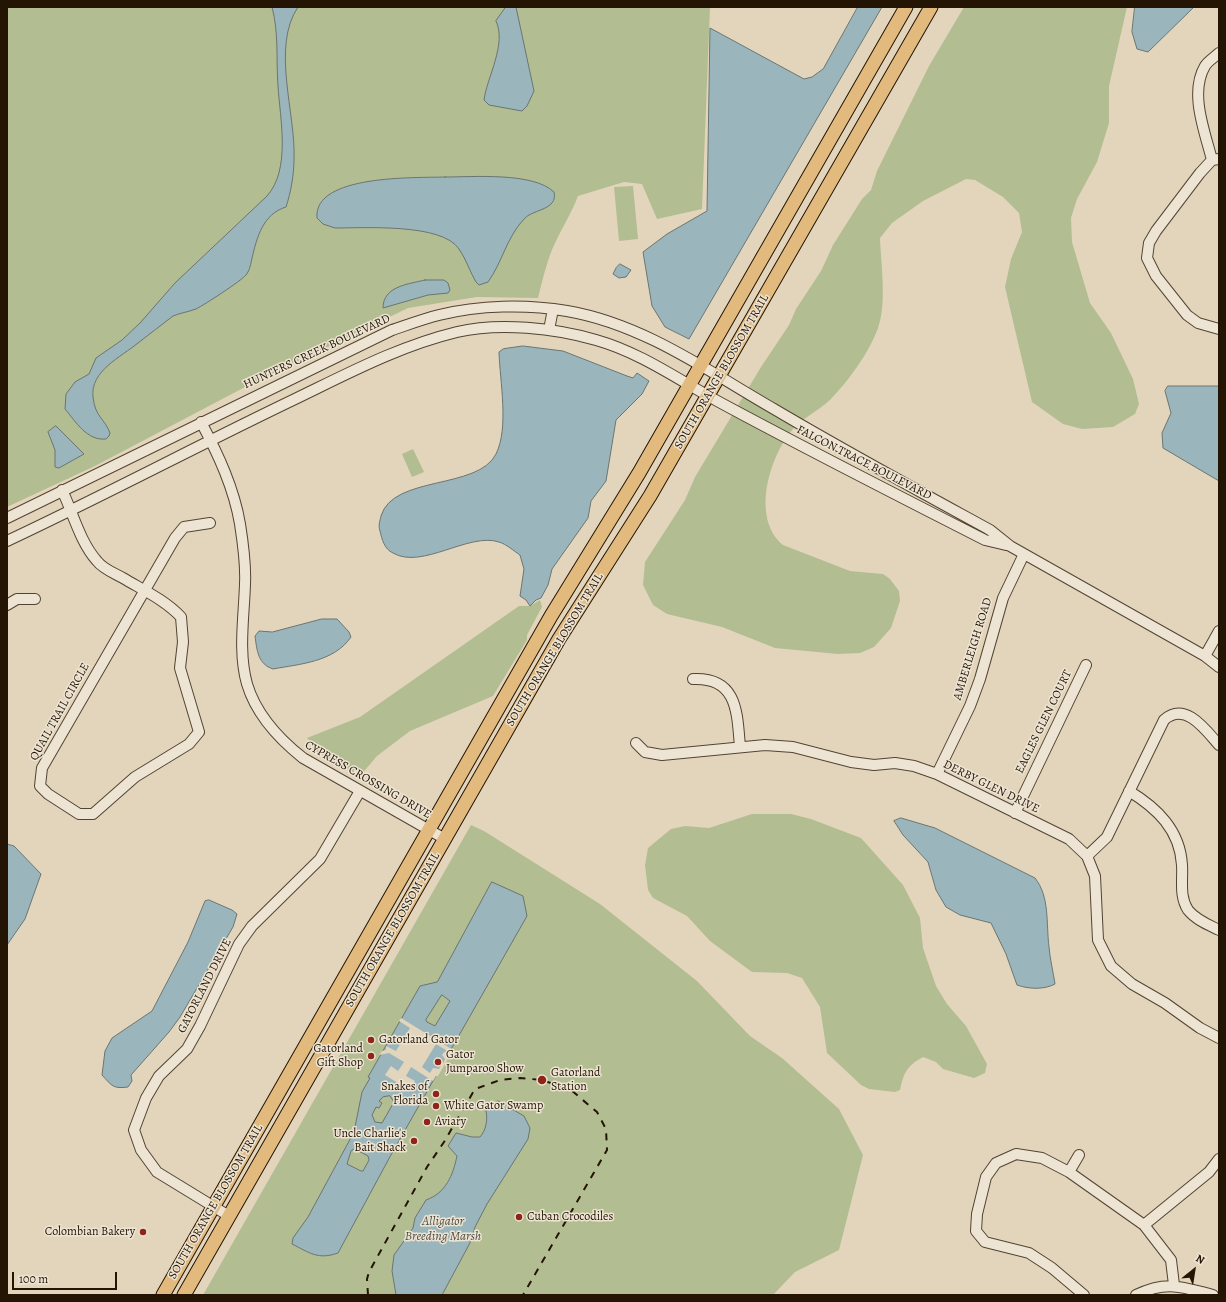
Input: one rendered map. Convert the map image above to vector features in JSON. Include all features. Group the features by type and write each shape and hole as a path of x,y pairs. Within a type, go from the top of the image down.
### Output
{"main road":[{"name":"SOUTH ORANGE BLOSSOM TRAIL","path":"163,1295 551,616 640,473 906,7"},
{"name":"SOUTH ORANGE BLOSSOM TRAIL","path":"184,1295 559,639 619,546 719,378 931,7"}],"street":[{"path":"1219,53 1205,65 1199,85 1200,110 1215,159 1200,173 1156,231 1149,243 1148,258 1156,276 1187,315 1198,323 1219,329"},
{"name":"HUNTERS CREEK BOULEVARD","path":"7,518 392,330 439,315 474,309 512,307 553,309 602,318 629,328 701,366 719,378"},
{"path":"549,330 553,309"},
{"path":"7,541 72,511 210,440 402,348 459,332 501,327 549,330 597,340 620,348 644,359 708,396"},
{"name":"FALCON TRACE BOULEVARD","path":"719,378 843,450 990,530 1010,546 1205,656 1219,667"},
{"name":"FALCON TRACE BOULEVARD","path":"708,396 985,540 1010,546"},
{"name":"CYPRESS CROSSING DRIVE","path":"201,422 232,490 240,523 245,582 242,639 247,683 253,700 283,743 303,758 445,839"},
{"name":"QUAIL TRAIL CIRCLE","path":"62,490 87,546 98,562 170,606 181,617 183,642 180,668 199,732 190,744 135,777 93,814 79,814 48,794 40,786 42,768 144,591"},
{"path":"144,591 174,538 184,526 210,523"},
{"name":"AMBERLEIGH ROAD","path":"937,774 970,706 980,679 1000,597 1024,554"},
{"path":"7,605 17,599 35,599"},
{"path":"1205,656 1219,631"},
{"name":"EAGLES GLEN COURT","path":"1014,813 1086,665"},
{"path":"693,679 705,678 728,692 737,709 740,747"},
{"path":"1087,856 1107,837 1164,720 1171,714 1180,712 1189,716 1219,745"},
{"name":"DERBY GLEN DRIVE","path":"636,743 645,752 662,755 765,745 793,747 851,762 874,765 895,763 914,766 937,774 1069,839 1087,856 1094,876 1098,940 1111,966 1132,984 1166,1003 1200,1028 1219,1038"},
{"name":"GATORLAND DRIVE","path":"229,1216 157,1172 141,1150 134,1130 146,1098 159,1076 187,1049 200,1026 239,944 252,926 320,859 360,791"},
{"path":"1129,791 1152,806 1172,828 1179,846 1182,864 1182,896 1188,910 1200,921 1219,930"},
{"path":"294,1066 309,1075"},
{"path":"1084,1295 1052,1268 1029,1252 985,1242 976,1231 977,1214 986,1177 996,1163 1016,1154 1042,1158 1069,1172 1144,1225 1172,1260 1174,1285"},
{"path":"1069,1172 1079,1155"},
{"path":"1144,1225 1209,1172 1219,1158"},
{"path":"1136,1295 1147,1290 1174,1285 1213,1295"}],"green space":[{"path":"7,7 710,7 702,209 657,219 642,184 624,182 578,196 550,255 538,298 477,297 408,308 247,386 95,466 7,507"},
{"path":"964,7 1127,7 1109,86 1109,123 1097,162 1077,199 1071,218 1072,242 1090,303 1111,333 1133,379 1139,404 1135,414 1113,427 1082,429 1063,424 1032,402 1005,287 1011,259 1022,232 1019,213 1003,197 975,180 966,179 923,201 892,223 880,238 883,296 881,318 874,337 858,366 838,392 798,424 789,434 781,446 775,460 766,490 768,521 773,534 783,545 850,571 883,574 890,579 899,591 900,601 891,628 874,647 860,653 838,654 775,648 722,627 667,614 653,605 643,585 645,562 685,500 695,477 761,367 789,325 796,309 821,271 833,245 862,199 871,190 877,171 929,66"},
{"path":"633,186 638,239 619,241 614,187"},
{"path":"413,449 424,472 412,477 402,454"},
{"path":"540,600 542,607 527,635 527,640 493,696 410,731 377,756 360,776 310,748 312,743 307,738 360,717 519,606 530,606"},
{"path":"752,814 791,814 811,819 861,838 903,885 920,918 923,948 936,986 947,1004 966,1026 987,1064 985,1073 974,1078 943,1069 936,1062 923,1057 913,1063 907,1070 900,1090 895,1092 869,1089 861,1085 827,1053 820,1007 802,978 787,973 752,972 710,941 687,916 653,898 648,890 645,865 648,848 671,829 685,826 709,828"},
{"path":"471,825 484,831 600,904 697,981 750,1036 782,1058 839,1109 863,1155 839,1250 795,1272 773,1295 203,1295"}],"water":[{"path":"272,7 298,7 290,23 286,41 285,61 294,141 294,159 292,183 286,207 278,210 272,215 262,227 256,242 249,269 243,278 196,309 173,316 101,372 93,388 94,404 110,433 106,439 93,437 82,430 65,409 66,394 75,382 89,374 96,358 122,340 140,323 175,283 267,196 274,185 282,158 282,128 278,86 276,36"},
{"path":"506,7 516,7 534,91 527,106 522,111 489,105 484,100 498,50 499,30 496,21"},
{"path":"858,7 882,7 689,339 665,327 652,306 643,252 667,234 707,211 710,28 804,79 812,77 823,69"},
{"path":"1135,7 1194,7 1148,52 1137,49 1132,32"},
{"path":"487,176 518,178 532,181 554,192 554,198 549,206 525,218 509,241 493,275 488,282 479,285 459,249 450,241 437,235 402,229 335,228 323,224 317,218 320,204 331,193 348,186 369,181 391,179"},
{"path":"620,264 631,270 626,277 619,278 613,274"},
{"path":"425,280 444,280 448,283 450,290 448,293 428,295 383,308 387,295 398,287"},
{"path":"523,346 563,351 633,378 637,373 649,381 642,394 616,420 606,481 591,501 588,518 552,569 548,585 541,598 536,600 530,606 526,600 520,596 524,569 520,555 504,544 487,540 418,557 405,557 393,553 387,549 379,527 381,516 389,503 402,494 472,473 486,465 496,454 500,443 503,418 499,352 503,349"},
{"path":"1168,386 1219,386 1219,481 1163,448 1162,433 1171,413 1165,391"},
{"path":"56,426 84,454 59,468 55,467 55,450 48,432"},
{"path":"322,619 337,619 349,632 351,637 335,652 316,660 273,669 264,664 261,660 255,636 259,631 272,632"},
{"path":"901,818 935,828 1035,878 1040,885 1045,902 1049,952 1055,984 1036,988 1017,985 1006,954 991,923 960,915 946,907 936,890 928,862 903,835 894,821"},
{"path":"7,844 14,846 41,874 25,919 7,945"},
{"path":"492,882 523,896 527,916 392,1153 338,1253 319,1256 309,1253 292,1244 293,1238 308,1217 354,1132 362,1092 370,1078 368,1077 420,986 437,982","holes":["442,995 450,1001 435,1026 426,1020","390,1096 394,1102 382,1123 375,1122 372,1115 376,1107 379,1108 382,1103 379,1101 383,1097","355,1149 368,1156 369,1160 363,1171 347,1164 351,1151"]},
{"path":"209,900 232,910 237,914 233,927 180,1017 169,1032 131,1075 132,1081 128,1087 119,1088 113,1086 102,1075 105,1051 112,1038 152,1011 188,942 205,901"},
{"name":"Alligator Breeding Marsh","path":"498,1101 524,1116 530,1128 528,1139 487,1204 475,1227 471,1241 442,1295 396,1295 392,1271 394,1255 413,1228 415,1218 426,1200 439,1193 444,1188 451,1176 457,1156 448,1146 456,1133 472,1137 480,1137 486,1125 486,1111"}],"pier":[{"path":"401,1018 453,1050 438,1076 436,1076 433,1081 411,1067 406,1076 415,1081 409,1090 385,1075 391,1066 398,1071 404,1062 389,1053 379,1055 382,1051 386,1050 386,1046 396,1051 410,1028 399,1021","holes":["436,1044 449,1052 448,1054 444,1052 442,1055 445,1059 443,1063 434,1059 441,1065 439,1069 433,1068 430,1073 422,1067"]}],"railway":[{"path":"368,1295 367,1279 369,1272 427,1167 444,1142 475,1089 500,1080 520,1078 542,1080 571,1090 597,1112 606,1129 607,1150 523,1295"}],"place":[{"name":"Gatorland Gator","path":"371,1040"},
{"name":"Gatorland Gift Shop","path":"371,1056"},
{"name":"Gator Jumparoo Show","path":"438,1062"},
{"name":"Gatorland Station","path":"542,1080"},
{"name":"Snakes of Florida","path":"436,1094"},
{"name":"White Gator Swamp","path":"436,1106"},
{"name":"Aviary","path":"427,1122"},
{"name":"Uncle Charlie's Bait Shack","path":"414,1141"},
{"name":"Cuban Crocodiles","path":"519,1217"},
{"name":"Colombian Bakery","path":"143,1232"}]}
